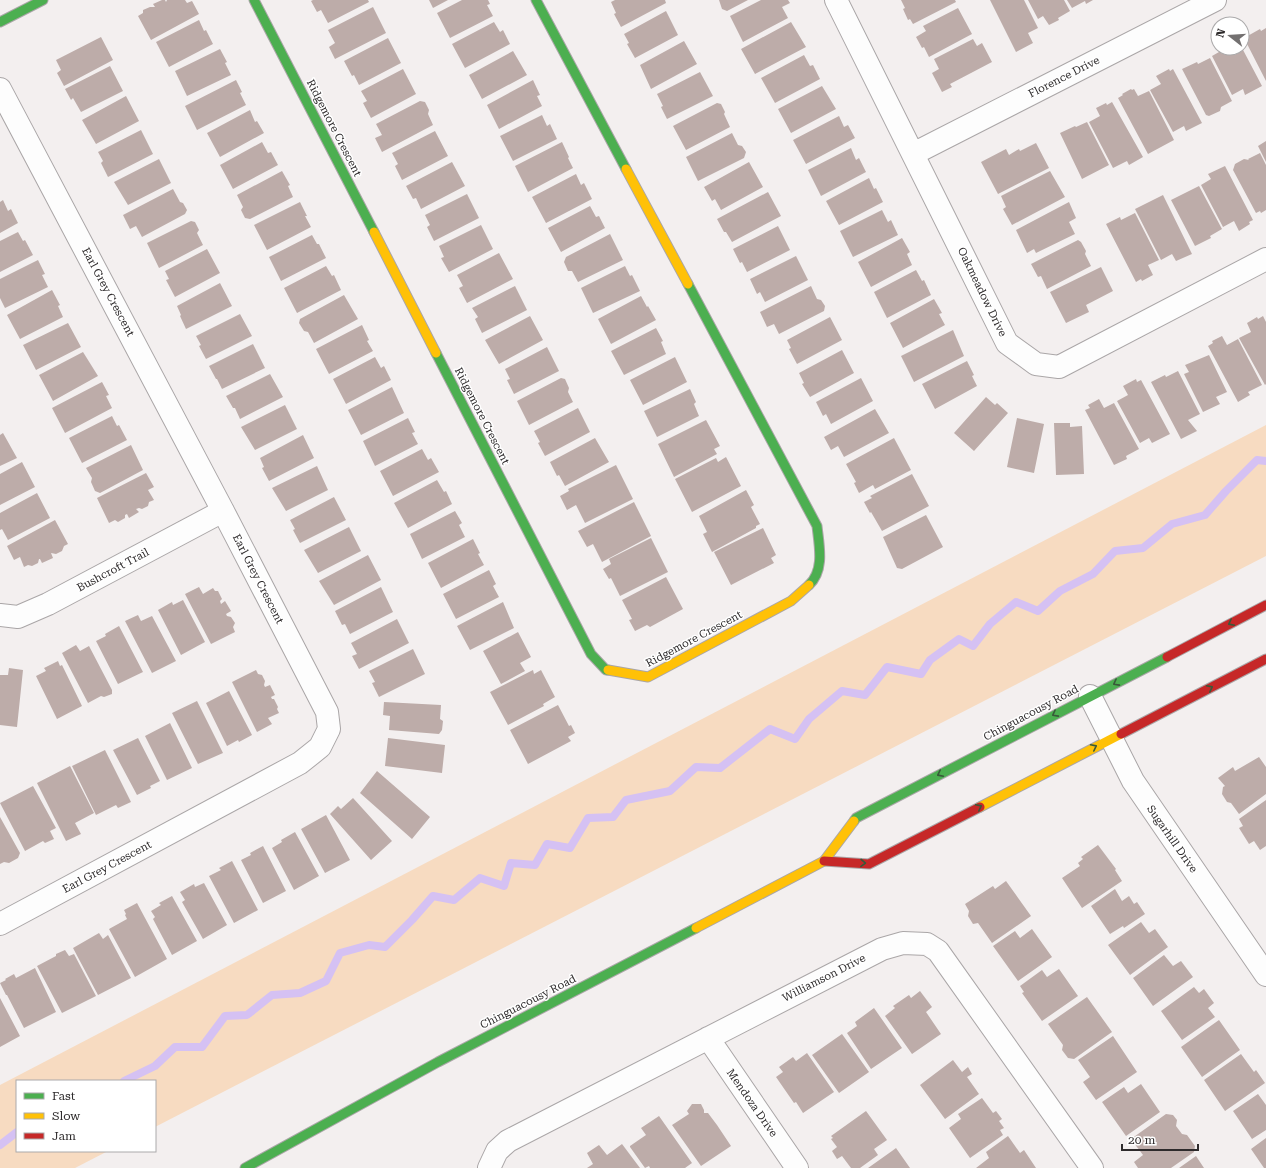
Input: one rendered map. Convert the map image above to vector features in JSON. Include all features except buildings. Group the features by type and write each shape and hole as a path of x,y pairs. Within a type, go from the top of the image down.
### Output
{"street":[{"path":"0,22 43,0"},
{"name":"Ridgemore Crescent","path":"254,0 592,654 606,670 648,677 791,601 814,580 821,558 817,526 536,0"},
{"name":"Oakmeadow Drive","path":"836,0 1007,343 1036,364 1059,368 1266,259"},
{"name":"Florence Drive","path":"913,154 1215,0"},
{"name":"Earl Grey Crescent","path":"0,89 223,511 327,712 329,729 320,747 300,763 0,924"},
{"name":"Bushcroft Trail","path":"0,615 18,617 48,604 223,511"},
{"name":"Chinguacousy Road","path":"245,1168 438,1062 824,861 856,818 1266,605"},
{"path":"824,861 869,864 1266,659"},
{"name":"Sugarhill Drive","path":"1090,696 1133,781 1266,975"},
{"name":"Williamson Drive","path":"489,1168 497,1151 508,1141 882,949 903,943 927,944 938,952 1092,1168"},
{"name":"Mendoza Drive","path":"708,1038 797,1168"}],"shaded area":[{"path":"1266,425 1266,556 156,1126 156,1080 16,1080 16,1152 106,1152 75,1168 0,1168 0,1085"}],"waterway":[{"path":"126,1080 155,1066 175,1047 202,1047 225,1016 247,1015 272,995 300,993 326,981 340,953 369,945 385,947 433,896 454,900 480,878 504,886 511,863 535,865 547,844 570,848 588,818 613,817 626,800 670,791 696,767 720,768 770,729 795,739 809,719 842,691 865,695 887,667 921,674 930,660 959,639 973,646 990,624 1016,602 1038,611 1060,591 1093,574 1115,551 1143,548 1172,524 1205,515 1226,491 1257,460 1266,461"},
{"path":"0,1145 16,1133"}],"traffic: fast":[{"path":"0,22 43,0"},
{"path":"254,0 374,232"},
{"path":"536,0 626,169"},
{"path":"688,284 817,526 820,549 819,565 814,579 809,585"},
{"path":"436,353 591,654 606,670 608,670"},
{"path":"854,821 856,818 1167,657"},
{"path":"245,1168 438,1062 696,928"}],"traffic: slow":[{"path":"626,169 688,284"},
{"path":"374,232 436,353"},
{"path":"608,670 648,677 791,601 809,585"},
{"path":"980,807 1121,734"},
{"path":"696,928 824,861 854,821"}],"traffic: jam":[{"path":"1167,657 1266,605"},
{"path":"1121,734 1266,659"},
{"path":"824,861 869,864 980,807"}]}
